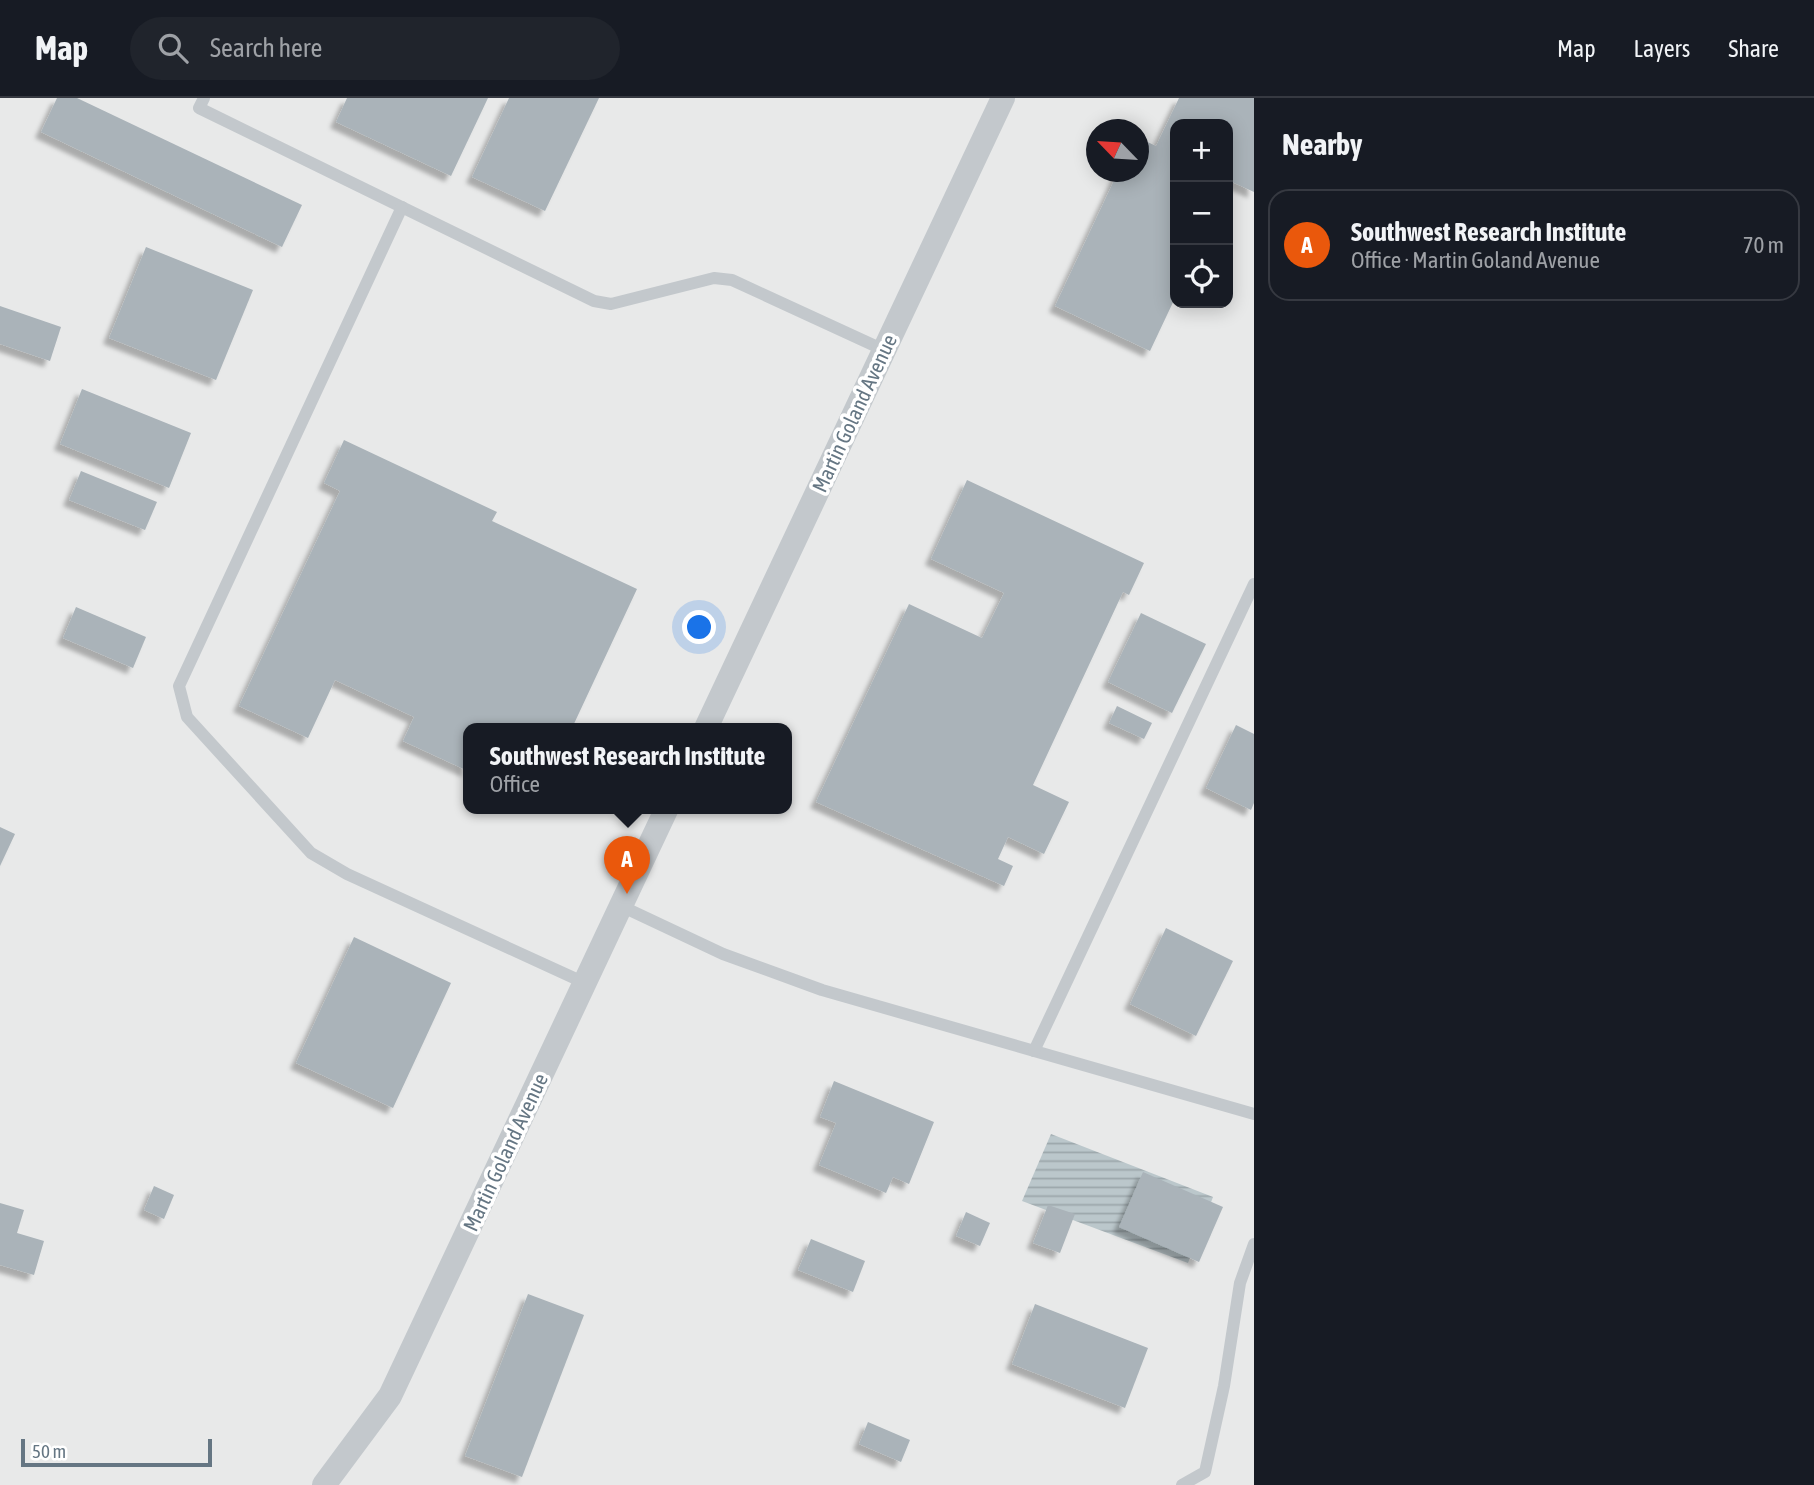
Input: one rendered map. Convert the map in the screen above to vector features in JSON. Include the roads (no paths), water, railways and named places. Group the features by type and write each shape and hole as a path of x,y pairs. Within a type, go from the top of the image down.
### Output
{"street":[{"name":"Martin Goland Avenue","path":"708,723 1003,98"},
{"name":"Martin Goland Avenue","path":"324,1485 390,1396 664,814"}],"lane":[{"path":"204,98 199,108 593,301 611,304 714,278 733,280 884,349"},
{"path":"402,207 179,686 187,718 310,853 347,874 585,983"},
{"path":"1034,1051 1254,584"},
{"path":"621,906 723,954 822,990 1254,1114"},
{"path":"1182,1485 1205,1472 1224,1387 1240,1283 1254,1244"}],"place":[{"name":"Southwest Research Institute","path":"627,894"}]}
